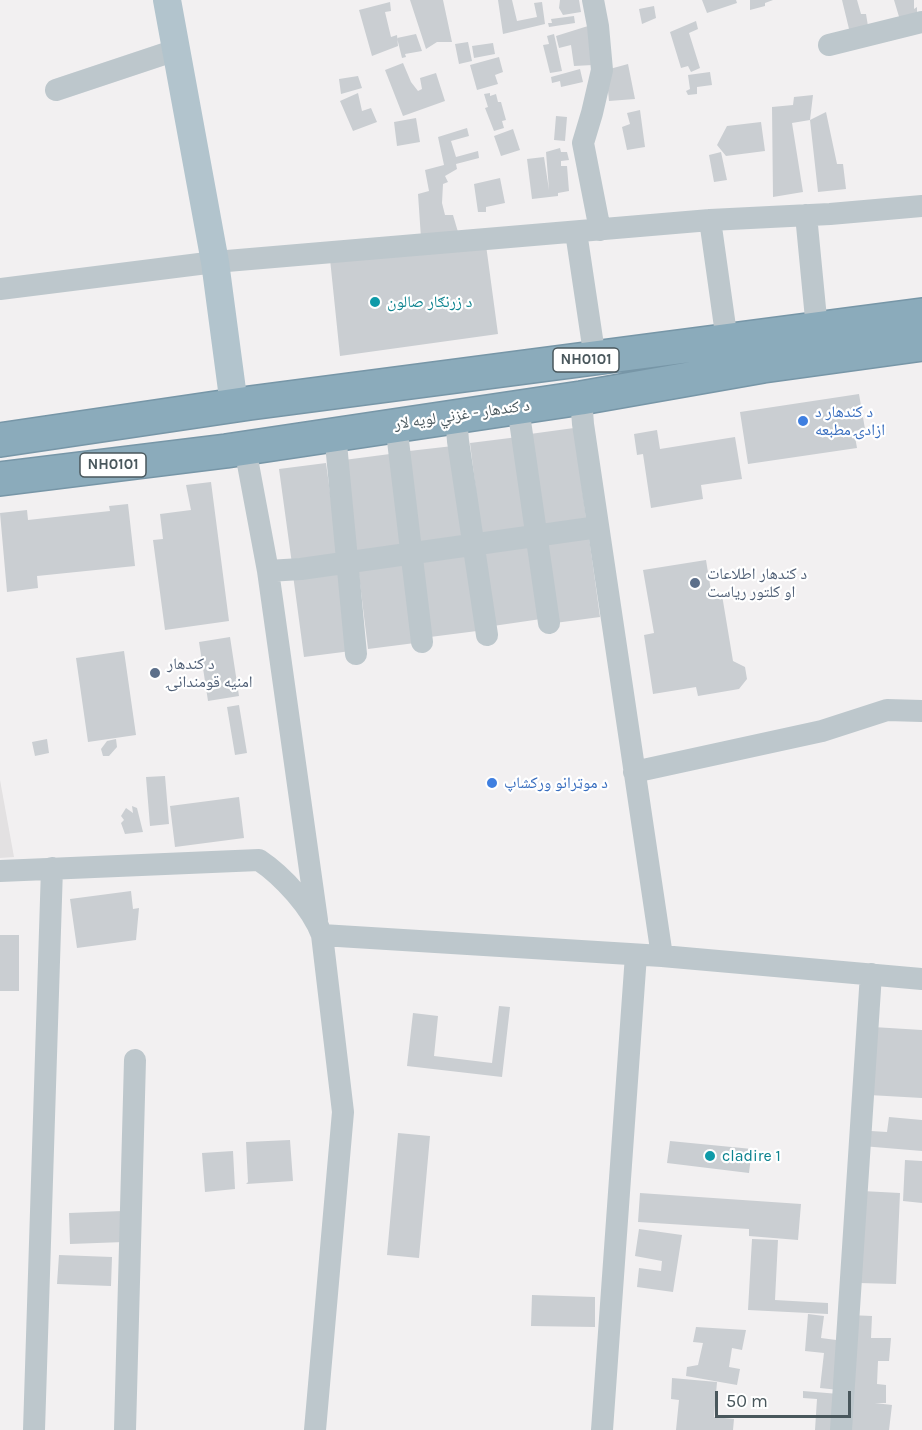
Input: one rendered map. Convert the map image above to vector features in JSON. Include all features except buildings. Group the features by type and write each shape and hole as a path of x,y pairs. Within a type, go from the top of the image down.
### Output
{"highway":[{"name":"NH0101","path":"0,440 234,405 922,315"},
{"name":"د کندهار - غزني لويه لار","path":"0,479 246,448 580,398 763,366 922,344"}],"main road":[{"path":"166,0 215,262 234,405"}],"street":[{"path":"593,0 602,70 583,143 600,230"},
{"path":"830,45 922,22"},
{"path":"56,90 176,50"},
{"path":"0,289 215,262 710,220 922,206"},
{"path":"806,215 817,329"},
{"path":"710,220 727,341"},
{"path":"576,232 595,359"},
{"path":"580,398 662,956"},
{"path":"518,407 549,623"},
{"path":"456,416 487,635"},
{"path":"396,424 422,642"},
{"path":"335,434 356,654"},
{"path":"246,448 268,571 320,928 343,1112 315,1430"},
{"path":"268,571 348,563 598,527"},
{"path":"634,772 822,731 887,710 922,711"},
{"path":"0,870 259,860 277,872 320,928 922,979"},
{"path":"34,1430 51,868"},
{"path":"602,1430 636,955"},
{"path":"841,1430 872,974"},
{"path":"125,1430 135,1060"}],"shaded area":[{"path":"0,780 14,857 0,858"}],"place":[{"name":"د زرنګار صالون","path":"375,302"},
{"name":"د کندهار د ازادۍ مطبعه","path":"803,421"},
{"name":"د کندهار اطلاعات او کلتور رياست","path":"695,583"},
{"name":"د کندهار امنيه قومندانۍ","path":"155,673"},
{"name":"د موټرانو ورکشاپ","path":"492,783"},
{"name":"cladire 1","path":"710,1156"}]}
